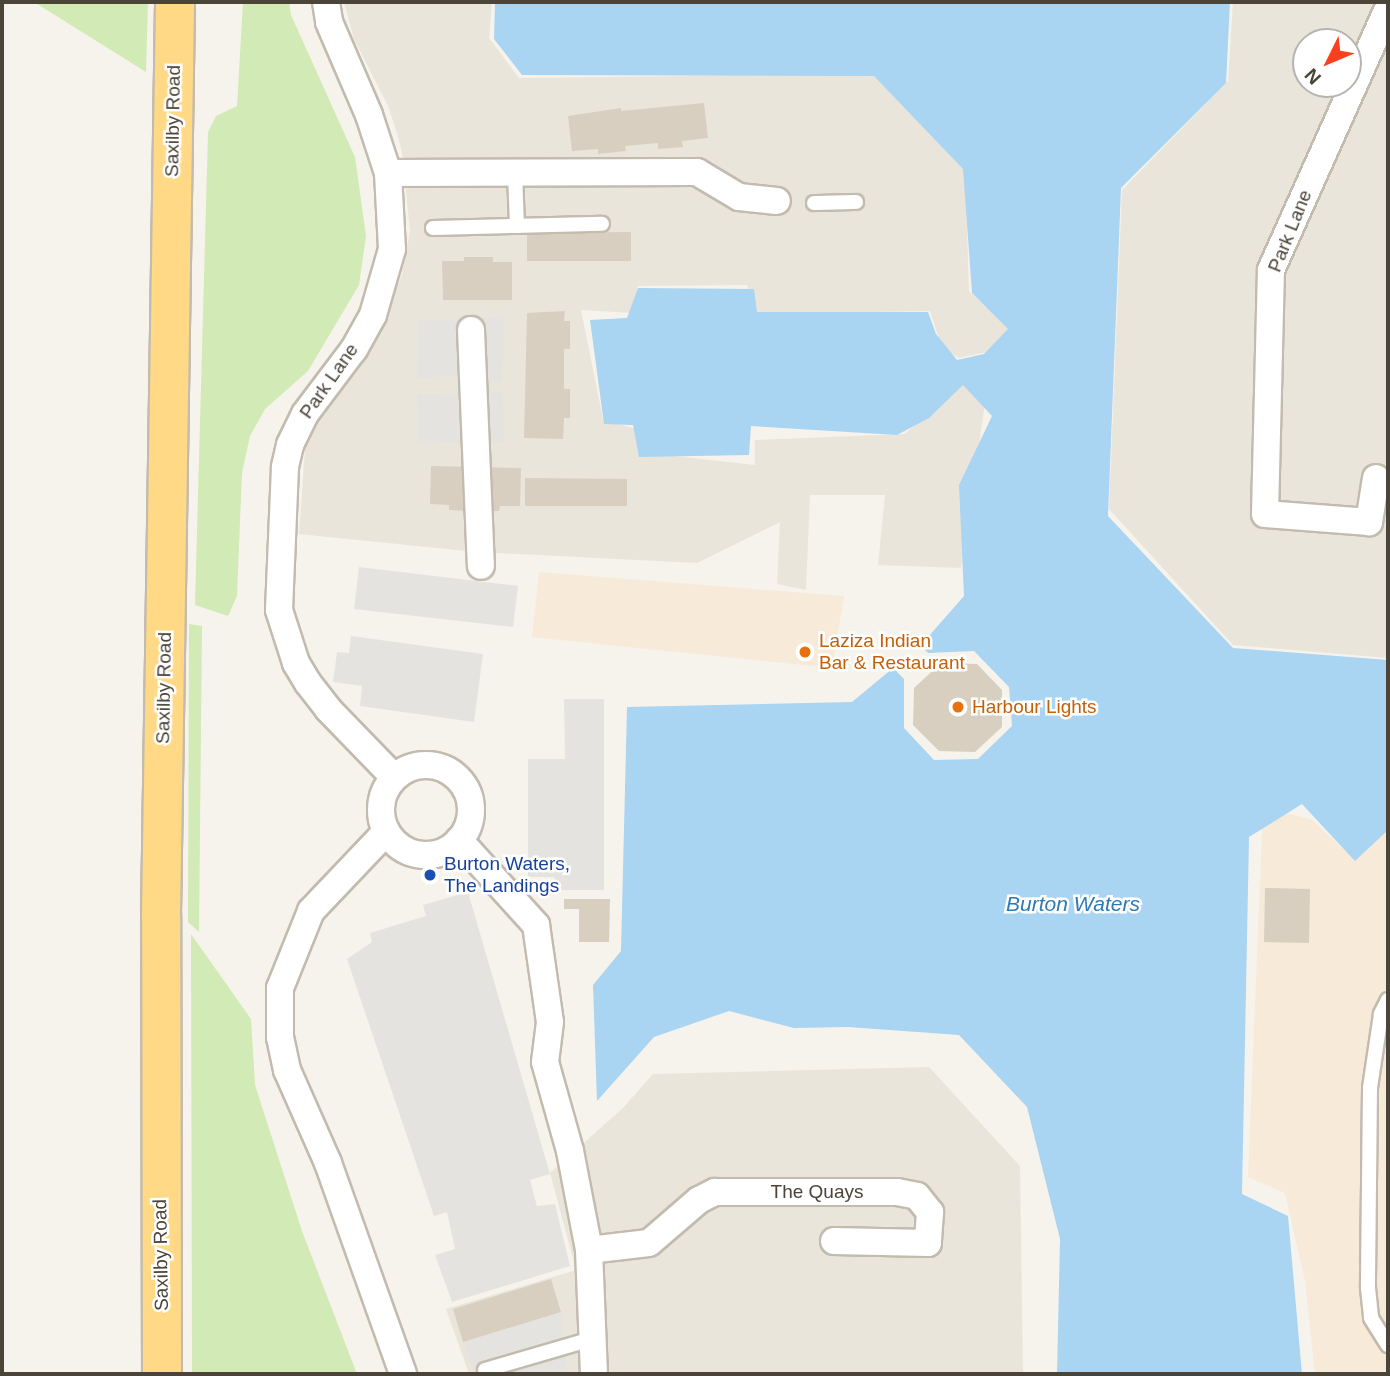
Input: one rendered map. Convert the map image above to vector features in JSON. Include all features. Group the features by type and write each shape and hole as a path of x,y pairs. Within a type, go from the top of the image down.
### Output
{"highway":[{"name":"Saxilby Road","path":"162,1374 161,915 175,2"}],"street":[{"name":"Park Lane","path":"326,2 329,22 369,115 388,173 392,249 373,315 354,349 305,414 290,445 284,480 279,610 296,663 308,683 328,709 394,777"},
{"name":"Park Lane","path":"1376,478 1369,522 1265,513 1270,270 1388,8"},
{"path":"388,173 697,172 739,197 783,202"},
{"path":"471,330 481,566"},
{"path":"425,765 444,769 454,775 465,788 470,804 469,823 459,840 441,852 420,855 398,846 386,832 381,803 394,777 407,769 425,765"},
{"path":"386,832 311,911 280,988 280,1037 288,1070 328,1163 403,1374"},
{"path":"459,840 536,925 550,1022 545,1062 570,1150 589,1250 594,1374"},
{"name":"The Quays","path":"589,1250 649,1243 699,1200 715,1192 897,1192 917,1196 930,1212 928,1243 834,1241"}],"lane":[{"path":"514,172 517,226"},
{"path":"814,203 856,202"},
{"path":"433,228 602,224"},
{"path":"1388,1000 1381,1014 1370,1088 1368,1288 1371,1318 1388,1345"},
{"path":"485,1370 592,1339"}],"shaded area":[{"path":"344,2 492,2 489,38 519,78 875,74 965,171 969,291 1010,329 987,352 959,358 942,348 930,311 757,314 747,285 638,286 632,313 581,310 603,419 635,429 639,452 755,465 755,440 905,434 961,383 985,403 961,568 878,565 885,495 810,495 806,590 777,584 780,522 697,563 476,552 299,534 305,449 312,421 369,351 402,275 410,231 402,152 396,130 388,106 354,39"},
{"path":"1233,2 1388,2 1388,658 1233,645 1109,509 1122,190 1228,81"},
{"path":"505,317 502,382 484,383 484,391 503,392 504,442 418,443 417,394 459,395 458,376 417,378 418,321"},
{"path":"359,567 518,586 513,627 354,609"},
{"path":"539,572 844,596 832,668 532,637"},
{"path":"351,636 483,654 474,722 360,706 362,686 333,682 337,652 349,653"},
{"path":"564,699 604,699 604,890 554,890 554,877 528,877 528,759 565,759"},
{"path":"1263,808 1311,819 1348,853 1388,821 1388,1374 1315,1374 1305,1281 1285,1193 1248,1177"},
{"path":"468,892 550,1174 530,1180 537,1206 555,1204 570,1266 452,1302 435,1255 455,1249 447,1212 434,1216 347,959 372,942 370,933 426,916 423,905"},
{"path":"929,1067 1020,1166 1023,1374 469,1374 446,1309 576,1270 550,1173 623,1108 653,1074"},
{"path":"561,1312 567,1374 474,1374 463,1342"}],"green space":[{"path":"34,2 148,2 146,72"},
{"path":"243,2 289,2 291,15 355,157 366,236 359,285 308,371 265,409 250,436 242,473 237,596 228,616 195,605 208,132 216,116 237,106"},
{"path":"189,624 202,626 199,932 188,922"},
{"path":"191,934 251,1019 255,1085 302,1231 357,1374 192,1374"}],"water":[{"name":"Burton Waters","path":"495,2 1230,2 1226,83 1121,188 1108,516 1233,648 1388,660 1388,830 1355,861 1302,804 1249,837 1242,1194 1288,1216 1302,1374 1057,1374 1060,1239 1027,1107 959,1035 848,1027 794,1028 729,1011 654,1037 597,1101 593,985 621,951 627,707 852,702 893,668 904,679 904,728 934,760 978,759 1012,726 1009,687 974,651 928,653 921,645 964,596 959,485 992,416 963,385 929,418 897,435 751,426 749,455 639,457 633,425 604,424 590,320 627,318 638,288 754,289 757,312 928,312 936,334 957,360 984,354 1008,329 972,293 963,169 874,76 522,75 494,39"}],"building":[{"path":"704,103 708,138 682,141 683,147 658,149 658,143 625,146 626,151 598,154 598,149 572,151 568,116 621,108 621,111"},
{"path":"631,232 631,261 527,261 527,233"},
{"path":"464,257 493,257 493,262 512,262 512,300 443,300 442,261 464,261"},
{"path":"565,311 564,321 570,321 570,349 564,349 564,389 570,389 570,418 564,418 563,439 524,438 527,313"},
{"path":"431,466 521,468 520,506 500,506 499,511 468,511 449,510 449,505 430,504"},
{"path":"525,478 627,479 627,506 525,506"},
{"name":"Harbour Lights","path":"941,663 977,664 1002,690 1002,727 975,752 939,751 913,725 914,688"},
{"path":"1265,888 1310,889 1309,943 1264,942"},
{"path":"564,899 610,899 609,942 579,942 579,909 564,909"},
{"path":"551,1279 561,1312 463,1342 453,1309"}],"place":[{"name":"Laziza Indian Bar & Restaurant","path":"805,652"},
{"name":"Harbour Lights","path":"958,707"},
{"name":"Burton Waters, The Landings","path":"430,875"}]}
